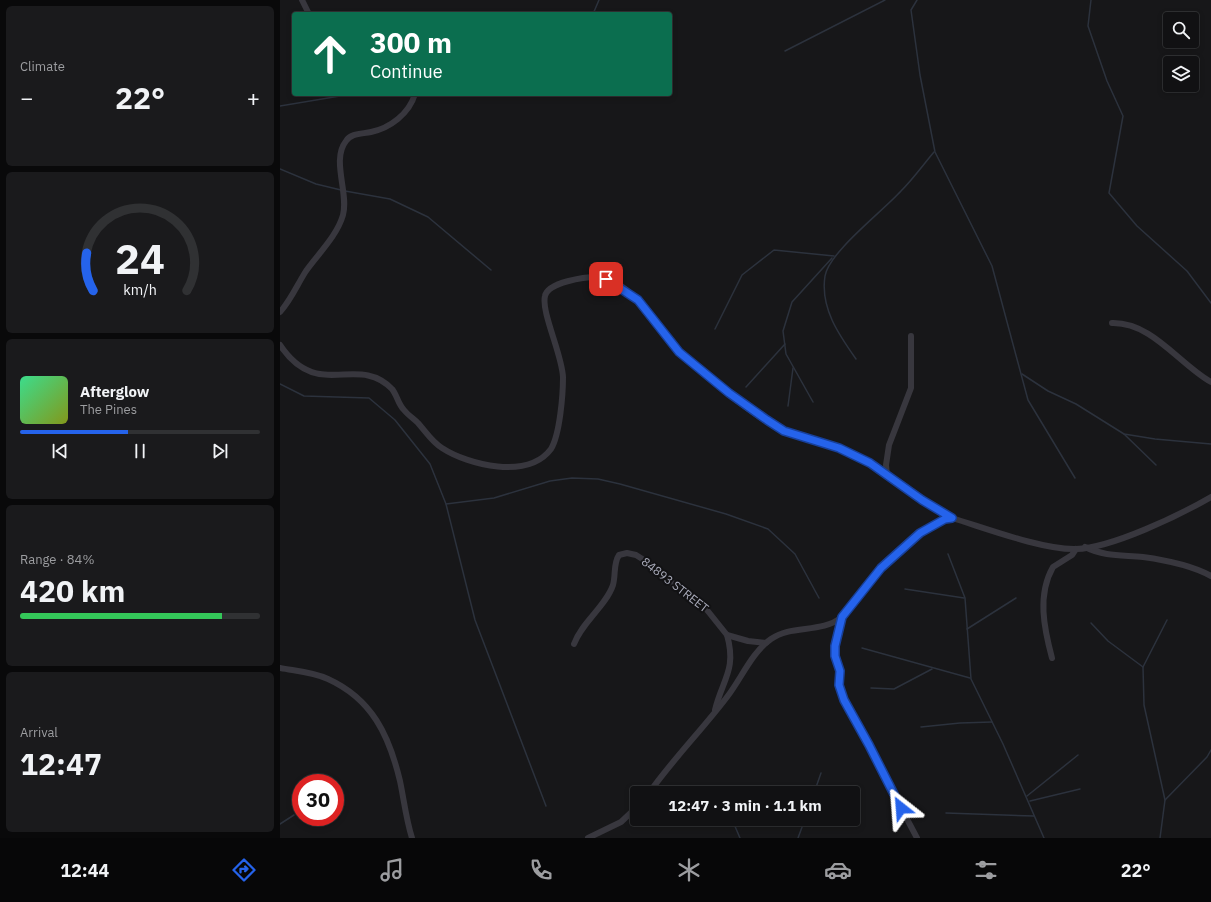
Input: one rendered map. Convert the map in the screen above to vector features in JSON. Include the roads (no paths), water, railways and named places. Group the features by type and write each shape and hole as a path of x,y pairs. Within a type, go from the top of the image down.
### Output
{"street":[{"path":"302,0 308,12"},
{"path":"280,312 325,246 343,216 344,203 340,155 342,146 347,139 354,135 385,128 394,122 413,101 414,96"},
{"path":"280,345 292,362 308,371 325,376 366,375 383,383 395,394 404,412 418,422 434,443 442,449 491,467 512,467 524,465 541,456 551,448 559,420 562,376 561,362 545,309 544,297 547,290 553,286 571,280 597,277 606,279 638,300 679,352 758,415 784,431 839,448 870,463 952,518 1045,545 1076,549 1114,541 1183,512 1211,496"},
{"path":"1112,323 1125,323 1154,338 1201,376 1211,382"},
{"path":"887,475 886,465 889,445 911,388 911,336"},
{"path":"653,786 714,712 766,643 780,634 822,627 842,617 881,568 893,557 920,533 945,519 952,518"},
{"path":"1085,547 1108,556 1143,557 1165,561 1211,576"},
{"path":"1052,658 1045,625 1043,595 1053,566 1072,555 1076,549"},
{"name":"84893 STREET","path":"574,644 578,633 607,596 613,585 615,561 619,555 636,555 703,605 727,635 731,656 730,668 714,712"},
{"path":"842,617 835,652 840,671 839,685 844,700 917,838"},
{"path":"727,635 748,641 766,643"},
{"path":"280,668 327,678 349,691 368,707 379,724 393,756 412,838"},
{"path":"588,838 621,822 630,814"}],"waterway":[{"path":"594,12 599,0"},
{"path":"785,51 885,0"},
{"path":"917,0 911,10 920,75 935,152 992,266 1028,400 1075,478"},
{"path":"1091,0 1088,26 1107,81 1123,116 1109,193 1137,226 1187,271 1211,303"},
{"path":"280,106 340,96"},
{"path":"856,359 837,331 828,310 824,288 825,276 836,255 914,177 934,152"},
{"path":"280,169 316,184 341,190"},
{"path":"345,191 390,199 428,217 491,270"},
{"path":"715,329 742,275 774,250 834,256"},
{"path":"813,402 786,354 783,331 792,302 832,258"},
{"path":"746,387 785,344"},
{"path":"788,406 793,368"},
{"path":"1022,374 1048,391 1076,404 1124,434 1155,439 1211,444"},
{"path":"280,384 304,396 369,398 395,420 430,464 446,504 475,620 546,806"},
{"path":"1124,434 1156,465"},
{"path":"446,504 494,498 550,481 572,478 598,479 620,484 726,514 768,529 795,554 819,598"},
{"path":"948,554 965,598 971,679 1003,744 1044,838"},
{"path":"905,589 964,598"},
{"path":"967,629 1016,598"},
{"path":"1160,838 1165,800 1144,705 1143,667 1167,620"},
{"path":"1091,623 1108,641 1143,667"},
{"path":"862,648 970,678"},
{"path":"871,688 894,689 932,669"},
{"path":"921,727 960,723 992,722"},
{"path":"1165,800 1207,757 1211,750"},
{"path":"1027,796 1078,755"},
{"path":"816,786 821,773"},
{"path":"1030,801 1080,789"},
{"path":"946,813 1034,816"},
{"path":"280,824 292,816"},
{"path":"735,826 740,838"},
{"path":"798,838 802,826"}]}
